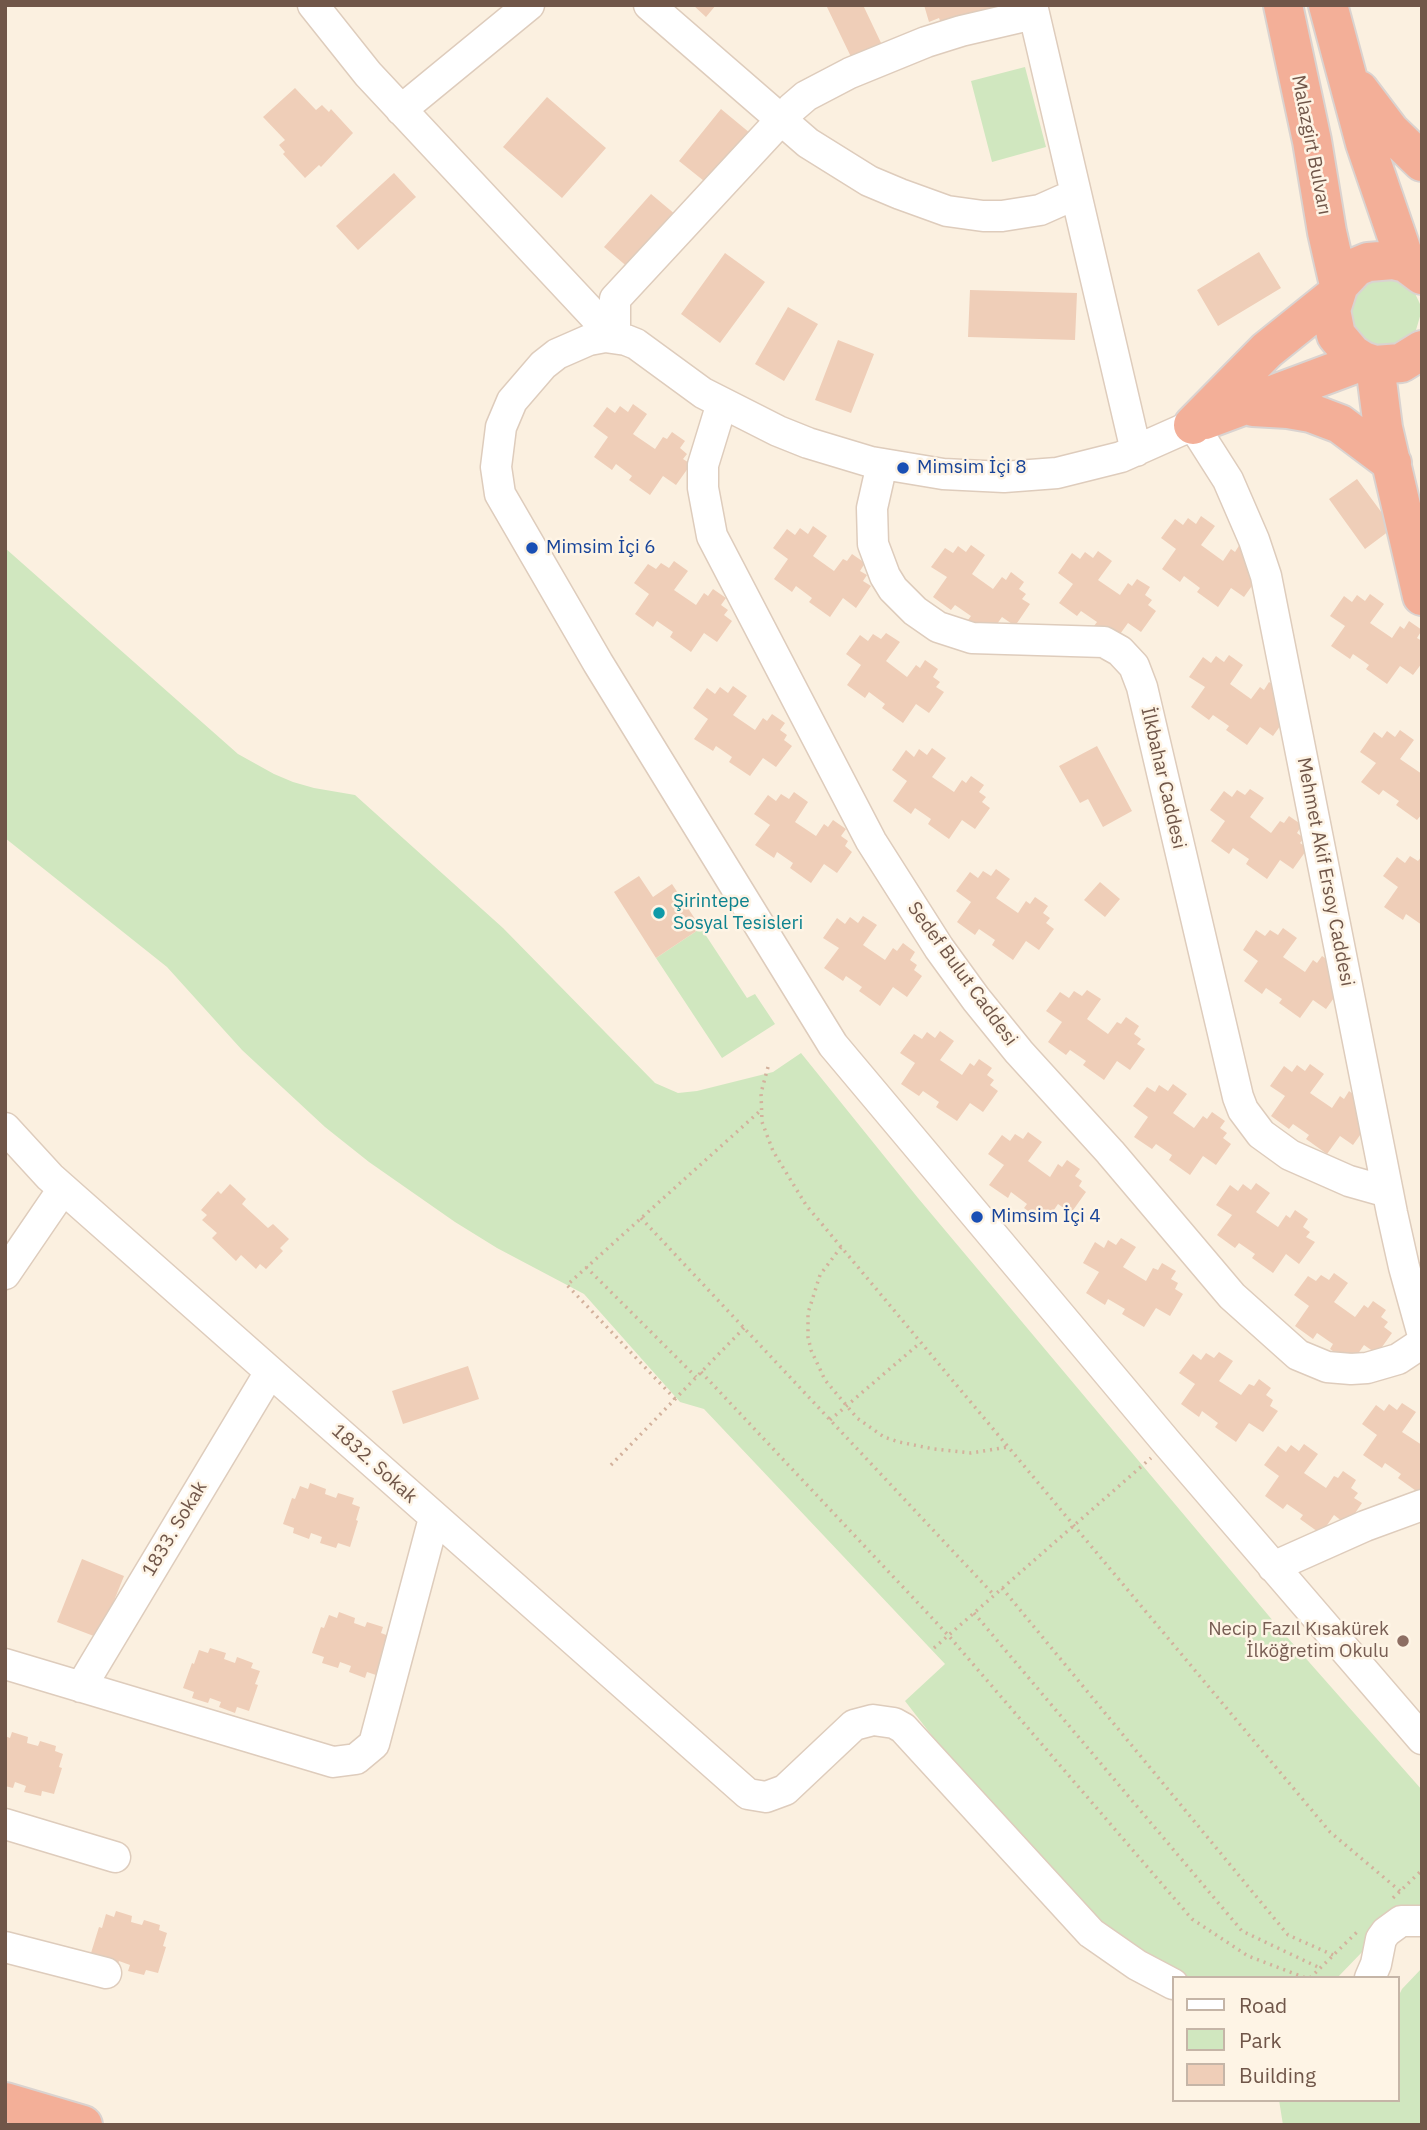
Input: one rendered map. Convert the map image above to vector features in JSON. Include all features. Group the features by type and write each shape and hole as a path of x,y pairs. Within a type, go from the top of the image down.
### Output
{"highway":[{"name":"Malazgirt Bulvarı","path":"1283,5 1312,141 1327,232 1336,291 1332,323 1336,335 1352,354 1369,363"},
{"path":"1328,5 1365,143 1416,269"},
{"path":"1345,71 1390,131 1422,162"},
{"path":"1193,425 1267,350 1336,291 1356,267 1381,259 1416,269"},
{"path":"1193,425 1369,363 1401,363 1422,349"},
{"path":"1369,363 1422,596"},
{"path":"1241,407 1288,409 1326,418 1352,430 1392,463"},
{"path":"5,2102 83,2125"}],"street":[{"path":"313,5 368,74 615,338"},
{"path":"401,110 529,5"},
{"path":"649,5 780,121 808,143 869,181 947,211 983,216 1011,215 1040,209 1076,194"},
{"path":"615,338 615,299 806,96 868,64 961,31 1033,10 1136,451"},
{"path":"1193,425 1136,451 1090,467 1025,477 943,474 882,464 808,443 722,403 669,370 636,344 615,338 597,338 573,346 543,365 521,389 505,414 498,440 496,467 500,494 598,663 833,1045 1168,1444 1422,1739"},
{"name":"Sedef Bulut Caddesi","path":"722,403 703,465 703,488 712,536 871,841 932,937 976,999 1232,1296 1298,1355 1327,1367 1367,1368 1398,1359 1422,1343"},
{"name":"Mehmet Akif Ersoy Caddesi","path":"1193,425 1228,480 1266,576 1388,1192 1422,1332"},
{"name":"İlkbahar Caddesi","path":"882,464 872,509 873,544 893,589 915,611 938,627 972,638 1104,642 1120,652 1134,666 1142,687 1243,1110 1261,1134 1299,1159 1349,1181 1388,1192"},
{"name":"1832. Sokak","path":"5,1128 63,1189 748,1794 766,1797 785,1790 855,1725 873,1720 894,1723 903,1728 1091,1933 1137,1965 1172,1983"},
{"path":"5,1274 63,1189"},
{"name":"1833. Sokak","path":"81,1687 270,1372"},
{"path":"1273,1567 1365,1526 1422,1505"},
{"path":"5,1664 334,1762 356,1759 374,1744 434,1518"},
{"path":"5,1824 115,1857"},
{"path":"1371,1976 1381,1940 1386,1932 1401,1921 1422,1921"},
{"path":"5,1947 106,1973"}],"path":[{"path":"768,1067 761,1093 764,1130 773,1151 806,1205 1330,1832 1400,1891"},
{"path":"675,1399 567,1285 761,1111"},
{"path":"641,1218 994,1595"},
{"path":"841,1247 820,1275 807,1324 811,1350 817,1366 846,1406 870,1429 899,1443 971,1453 1008,1447"},
{"path":"586,1267 696,1377"},
{"path":"611,1465 744,1328"},
{"path":"830,1420 920,1343"},
{"path":"701,1372 948,1635 1192,1919 1248,1956 1303,1976"},
{"path":"934,1648 1168,1444"},
{"path":"1002,1588 1288,1935 1333,1955 1310,1976"},
{"path":"974,1613 1242,1931 1320,1968"}],"green space":[{"path":"1025,67 1046,147 992,162 971,81"},
{"path":"1380,273 1412,287 1420,304 1421,313 1416,330 1394,347 1367,346 1345,318 1350,292"},
{"path":"5,548 238,754 293,782 355,795 503,928 655,1083 678,1093 697,1091 773,1072 801,1053 918,1198 1279,1628 1422,1790 1422,1911 1392,1921 1339,1976 1173,1976 1116,1948 950,1759 905,1701 945,1664 704,1409 680,1402 584,1294 497,1248 455,1222 369,1162 325,1127 242,1050 167,967 5,838"},
{"path":"701,928 747,998 755,994 775,1024 722,1058 656,958"},
{"path":"1422,1968 1422,2125 1283,2125 1279,2102 1399,2102 1399,1995"}],"building":[{"path":"693,5 716,5 706,17"},
{"path":"826,5 863,5 883,47 853,61"},
{"path":"924,5 997,6 991,8 994,16 941,23 939,18 929,22"},
{"path":"295,88 316,110 322,105 329,112 331,109 353,133 321,167 319,165 305,178 283,154 285,152 279,145 285,140 263,117"},
{"path":"547,97 606,148 562,198 503,147"},
{"path":"721,109 756,138 714,189 679,161"},
{"path":"394,173 416,197 358,250 336,226"},
{"path":"651,194 682,220 636,274 604,247"},
{"path":"1259,252 1281,288 1218,326 1197,290"},
{"path":"725,253 765,282 720,343 681,314"},
{"path":"970,290 1077,293 1075,340 968,337"},
{"path":"788,307 818,324 784,381 755,364"},
{"path":"838,340 874,354 851,413 815,400"},
{"path":"633,404 647,414 633,434 655,449 663,437 667,439 672,432 685,441 680,448 687,454 683,459 691,464 676,485 663,476 650,495 629,480 632,476 616,464 612,470 594,457 608,437 593,426 607,407 615,413 620,406 628,412"},
{"path":"1357,479 1393,528 1365,549 1329,499"},
{"path":"1201,516 1215,526 1201,545 1223,561 1231,549 1235,552 1240,544 1259,576 1244,597 1231,588 1218,607 1197,592 1200,588 1184,576 1180,582 1162,569 1176,549 1161,538 1175,519 1183,525 1188,518 1196,524"},
{"path":"813,526 827,536 813,556 834,571 843,559 847,561 852,554 865,563 860,571 867,575 863,581 871,586 856,608 843,598 830,617 809,602 812,598 796,586 792,592 774,579 788,559 773,548 787,529 795,535 800,528 808,534"},
{"path":"971,545 985,555 972,574 993,589 1002,577 1006,580 1011,572 1024,582 1019,589 1026,594 1022,599 1030,604 1015,626 1002,617 989,635 968,620 971,616 955,605 951,610 933,597 947,577 931,567 945,548 953,553 958,546 966,552"},
{"path":"1098,551 1112,561 1098,580 1120,595 1128,583 1132,586 1137,579 1150,587 1145,595 1152,600 1148,605 1156,611 1141,632 1128,623 1115,641 1094,626 1097,622 1081,611 1077,616 1059,603 1073,584 1058,573 1072,553 1080,559 1085,552 1093,558"},
{"path":"674,561 688,571 674,590 696,605 704,593 708,596 713,589 726,598 721,605 728,610 724,615 732,621 717,642 704,633 691,652 670,637 673,632 657,621 653,627 635,614 649,594 634,583 648,564 656,569 661,563 669,568"},
{"path":"1370,594 1384,604 1370,623 1392,638 1400,626 1404,629 1409,621 1422,630 1417,638 1422,641 1422,663 1413,675 1400,666 1387,684 1366,669 1369,665 1353,654 1350,659 1331,646 1345,626 1330,616 1344,596 1352,602 1357,595 1365,601"},
{"path":"886,633 900,642 886,661 907,677 916,665 920,668 925,660 938,669 933,677 940,682 936,687 944,692 929,713 916,704 903,723 882,708 885,704 869,692 865,698 847,685 861,665 846,654 860,635 868,641 873,634 881,639"},
{"path":"1229,655 1243,665 1230,684 1251,699 1260,687 1264,690 1269,682 1282,691 1288,715 1273,736 1260,727 1247,745 1226,730 1229,726 1213,715 1209,720 1191,707 1205,687 1189,677 1203,657 1211,663 1216,656 1224,662"},
{"path":"733,686 747,696 733,715 755,730 763,718 767,721 772,714 785,723 780,730 787,735 784,740 792,746 776,767 763,758 750,776 729,762 732,757 716,746 713,751 694,739 708,719 693,708 707,688 715,694 720,687 728,693"},
{"path":"1400,730 1414,740 1400,759 1422,774 1422,814 1417,820 1396,805 1399,801 1383,790 1379,795 1361,782 1376,763 1360,752 1374,732 1382,738 1387,731 1395,737"},
{"path":"1097,746 1132,811 1103,827 1088,799 1080,803 1059,766"},
{"path":"932,748 946,758 932,777 954,792 962,780 966,783 971,776 984,785 979,792 986,797 982,802 990,808 975,829 962,820 949,839 928,824 931,819 915,808 911,814 893,801 907,781 892,770 906,750 914,757 919,749 927,755"},
{"path":"1250,789 1264,798 1250,817 1271,833 1280,821 1284,823 1289,816 1302,825 1297,833 1304,838 1300,843 1308,848 1293,869 1280,860 1267,879 1246,864 1249,859 1233,848 1229,854 1211,841 1225,821 1210,810 1224,791 1232,797 1237,790 1245,795"},
{"path":"794,792 808,802 795,822 816,836 824,824 828,827 833,820 846,829 841,836 848,841 845,846 852,852 837,873 824,864 811,883 790,868 793,863 777,852 774,858 755,845 770,825 754,814 768,795 776,801 781,794 789,799"},
{"path":"1410,856 1418,861 1422,856 1422,925 1406,914 1403,920 1384,907 1398,887 1383,876 1397,857 1405,863"},
{"path":"996,869 1010,879 996,898 1018,913 1026,901 1030,904 1035,897 1048,906 1043,913 1050,918 1046,923 1054,929 1039,950 1026,941 1013,960 992,945 995,940 979,929 975,935 957,922 971,902 956,891 970,872 978,878 983,871 991,876"},
{"name":"Şirintepe Sosyal Tesisleri","path":"639,876 653,897 672,884 701,928 656,958 614,892"},
{"path":"1100,882 1120,899 1105,917 1084,900"},
{"path":"863,916 877,925 863,945 885,960 893,948 897,951 903,943 915,952 910,960 917,965 914,970 922,976 907,997 893,987 880,1006 859,991 862,987 846,976 843,981 824,968 839,948 823,938 837,918 845,924 850,917 858,923"},
{"path":"1283,928 1297,938 1283,957 1305,972 1313,960 1317,963 1322,956 1335,965 1341,988 1326,1009 1313,1000 1300,1018 1279,1003 1282,999 1266,988 1262,994 1244,981 1258,961 1243,950 1256,930 1265,936 1270,930 1278,935"},
{"path":"1087,990 1101,999 1087,1019 1108,1034 1117,1022 1121,1024 1126,1017 1139,1026 1134,1034 1141,1039 1137,1044 1145,1049 1130,1070 1117,1061 1104,1080 1083,1065 1086,1061 1070,1050 1066,1055 1048,1042 1062,1022 1046,1011 1060,992 1069,998 1074,991 1082,996"},
{"path":"940,1031 954,1041 940,1060 962,1075 970,1063 974,1066 979,1059 992,1068 987,1075 994,1080 990,1085 998,1091 983,1112 970,1103 957,1121 936,1107 939,1102 923,1091 919,1096 901,1084 915,1063 900,1053 914,1034 922,1039 927,1032 935,1038"},
{"path":"1310,1064 1324,1074 1310,1093 1332,1108 1340,1096 1344,1099 1349,1091 1362,1101 1368,1124 1353,1145 1340,1136 1327,1154 1306,1139 1309,1135 1293,1124 1289,1129 1271,1116 1285,1096 1270,1086 1284,1066 1292,1072 1297,1065 1305,1071"},
{"path":"1173,1084 1187,1094 1173,1113 1194,1128 1203,1116 1207,1119 1212,1112 1225,1121 1220,1128 1227,1133 1223,1138 1231,1144 1216,1165 1203,1156 1190,1175 1169,1160 1172,1155 1156,1144 1152,1149 1134,1137 1148,1117 1133,1106 1147,1087 1155,1092 1159,1085 1168,1091"},
{"path":"1028,1132 1042,1142 1028,1161 1050,1177 1058,1164 1062,1167 1067,1160 1080,1169 1075,1176 1082,1181 1079,1186 1086,1192 1071,1213 1058,1204 1045,1223 1024,1208 1027,1204 1011,1192 1008,1198 989,1185 1004,1165 988,1154 1002,1135 1010,1141 1015,1134 1023,1139"},
{"path":"1256,1183 1270,1193 1256,1212 1278,1227 1286,1215 1290,1218 1295,1210 1308,1219 1303,1227 1310,1232 1306,1237 1315,1242 1299,1264 1286,1254 1273,1273 1252,1258 1255,1254 1239,1243 1235,1248 1217,1235 1232,1215 1216,1205 1230,1185 1238,1191 1243,1184 1251,1190"},
{"path":"230,1184 246,1199 242,1204 268,1228 273,1224 289,1239 280,1248 283,1251 266,1269 260,1264 256,1269 241,1255 236,1261 212,1238 217,1233 202,1220 207,1215 201,1210 218,1191 221,1194"},
{"path":"1121,1238 1136,1247 1123,1267 1146,1281 1153,1268 1158,1270 1162,1263 1176,1271 1171,1279 1178,1283 1175,1289 1183,1294 1170,1316 1156,1308 1144,1327 1122,1314 1125,1309 1108,1299 1105,1305 1086,1293 1099,1272 1083,1263 1095,1242 1104,1248 1108,1240 1116,1245"},
{"path":"1334,1273 1348,1283 1334,1302 1355,1317 1364,1305 1368,1308 1373,1301 1386,1310 1381,1317 1388,1322 1384,1327 1392,1333 1377,1354 1364,1345 1351,1364 1330,1349 1333,1344 1317,1333 1313,1339 1295,1326 1309,1306 1294,1295 1308,1276 1316,1281 1321,1275 1329,1280"},
{"path":"1219,1352 1233,1361 1219,1381 1241,1395 1249,1384 1254,1386 1259,1379 1271,1388 1266,1395 1273,1400 1270,1406 1278,1411 1263,1432 1249,1423 1236,1442 1215,1427 1218,1423 1202,1411 1199,1417 1181,1404 1195,1384 1179,1373 1193,1354 1201,1360 1206,1353 1214,1358"},
{"path":"468,1366 479,1399 403,1424 392,1391"},
{"path":"1402,1403 1416,1412 1402,1432 1422,1445 1422,1490 1419,1493 1398,1478 1401,1474 1385,1463 1382,1468 1363,1455 1377,1435 1362,1424 1376,1405 1384,1411 1389,1404 1397,1410"},
{"path":"1304,1444 1318,1454 1304,1473 1326,1488 1334,1476 1338,1478 1343,1471 1356,1480 1351,1488 1358,1493 1354,1498 1362,1503 1347,1525 1334,1515 1321,1534 1300,1519 1303,1515 1287,1504 1283,1509 1265,1496 1279,1476 1264,1465 1278,1446 1286,1452 1291,1445 1299,1451"},
{"path":"310,1483 326,1489 325,1494 336,1498 338,1493 354,1498 352,1504 360,1507 350,1547 338,1543 336,1548 320,1543 322,1537 311,1533 309,1539 293,1533 294,1528 283,1524 292,1498 295,1499 300,1486 308,1489"},
{"path":"82,1559 124,1576 99,1638 57,1622"},
{"path":"339,1612 355,1618 354,1623 365,1627 367,1622 383,1627 381,1633 389,1636 379,1676 367,1672 365,1678 349,1672 351,1666 340,1662 338,1668 322,1663 324,1657 312,1653 321,1627 324,1628 329,1615 337,1618"},
{"path":"210,1648 226,1653 224,1659 235,1663 237,1657 253,1663 251,1668 260,1671 249,1711 237,1707 235,1713 219,1707 221,1702 210,1698 208,1703 192,1698 194,1692 183,1688 199,1650 208,1653"},
{"path":"12,1732 28,1737 27,1743 38,1746 40,1741 56,1746 55,1751 63,1754 54,1794 42,1791 41,1796 24,1792 26,1786 15,1782 13,1788 5,1786 5,1736 10,1738"},
{"path":"116,1911 132,1916 131,1922 142,1925 144,1920 160,1925 159,1930 167,1933 158,1973 146,1970 144,1975 128,1971 130,1965 119,1961 117,1967 100,1962 102,1957 91,1953 106,1914 114,1917"}],"place":[{"name":"Mimsim İçi 8","path":"903,468"},
{"name":"Mimsim İçi 6","path":"532,548"},
{"name":"Şirintepe Sosyal Tesisleri","path":"659,913"},
{"name":"Mimsim İçi 4","path":"977,1217"},
{"name":"Necip Fazıl Kısakürek İlköğretim Okulu","path":"1403,1641"}]}
